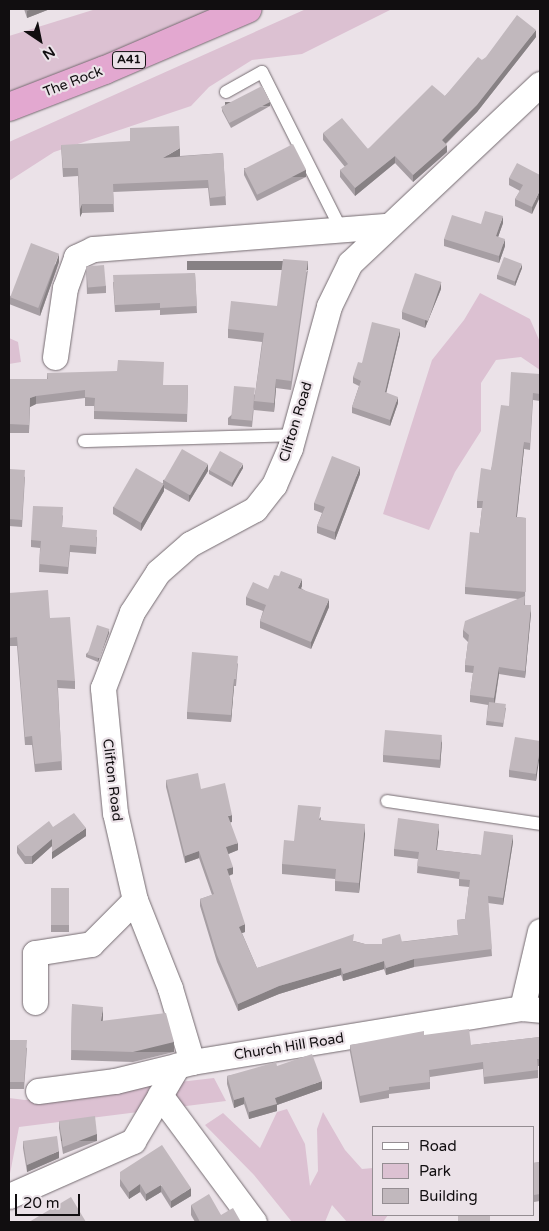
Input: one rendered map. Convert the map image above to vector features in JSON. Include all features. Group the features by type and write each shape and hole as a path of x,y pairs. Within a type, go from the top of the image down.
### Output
{"highway":[{"name":"The Rock","path":"9,107 105,70 247,9"}],"street":[{"name":"Clifton Road","path":"185,1064 170,988 135,900 115,813 103,688 132,612 158,572 190,544 255,509 274,485 294,435 329,306 350,263 540,84"},
{"path":"55,358 65,288 76,257 93,249 340,227 388,226"},
{"path":"35,1002 35,953 91,944 135,900"},
{"path":"531,1009 540,931"},
{"name":"Church Hill Road","path":"38,1091 114,1081 185,1064 531,1009"},
{"path":"9,1196 133,1141 160,1096 185,1064"},
{"path":"160,1096 254,1222"}],"lane":[{"path":"226,92 262,72 340,227"},
{"path":"84,441 294,435"},
{"path":"387,801 540,824"}],"green space":[{"path":"96,9 234,9 9,94 9,36"},
{"path":"306,9 392,9 302,54 252,60 209,87 191,106 54,152 9,181 9,142"},
{"path":"480,293 530,319 540,342 540,370 521,357 496,360 481,383 481,431 455,472 429,530 383,514 432,360 464,320"},
{"path":"9,338 18,342 21,362 9,364"},
{"path":"214,1078 226,1101 19,1127 9,1179 9,1098 25,1100"},
{"path":"287,1109 305,1144 310,1186 318,1171 317,1129 323,1112 345,1150 362,1169 372,1168 372,1216 387,1216 383,1222 347,1222 332,1205 325,1222 292,1222 254,1175 205,1125 223,1113 260,1148 277,1112"}],"building":[{"path":"517,15 536,30 477,105 442,140 447,145 413,175 395,156 355,188 340,170 348,164 323,133 342,118 368,149 432,85 445,96 478,57 482,60 486,57"},
{"path":"262,86 270,102 229,123 221,107"},
{"path":"179,126 180,148 163,158 223,153 226,196 210,198 208,180 113,184 114,204 82,204 80,209 78,168 63,168 61,145 130,141 130,128"},
{"path":"293,144 306,170 257,195 244,169"},
{"path":"517,163 540,175 540,190 532,207 515,199 523,185 509,178"},
{"path":"485,211 503,216 496,236 505,239 499,256 444,239 452,215 481,224"},
{"path":"31,243 59,254 38,308 10,297"},
{"path":"504,257 522,264 515,282 497,275"},
{"path":"283,259 308,261 291,381 276,379 274,403 254,401 264,333 228,329 231,301 277,306"},
{"path":"104,265 106,286 88,287 86,267"},
{"path":"195,273 197,306 160,308 160,303 115,305 113,275"},
{"path":"415,273 441,282 428,321 402,312"},
{"path":"372,322 400,329 385,392 398,397 390,420 352,407 361,381 353,377 358,362 362,363"},
{"path":"118,360 164,362 163,385 188,385 187,414 94,411 95,398 85,397 85,390 30,398 29,425 9,424 9,379 48,379 47,373 117,371"},
{"path":"511,372 540,374 540,394 533,393 530,443 524,442 516,517 526,518 526,592 465,587 470,532 479,533 483,501 477,501 481,468 491,470 501,405 509,406"},
{"path":"234,386 255,388 252,421 231,419"},
{"path":"182,449 208,464 190,495 164,480"},
{"path":"220,451 243,464 232,483 209,470"},
{"path":"332,456 360,467 335,532 317,526 325,507 314,503"},
{"path":"136,468 164,484 141,523 114,507"},
{"path":"9,469 25,470 22,520 9,519"},
{"path":"33,506 63,507 62,527 97,530 96,547 70,545 68,567 39,564 41,541 31,540"},
{"path":"281,571 302,579 298,588 329,599 311,642 260,621 266,605 246,597 253,582 268,589 274,575 279,576"},
{"path":"48,590 50,618 70,617 75,681 57,680 62,761 35,764 32,736 25,737 17,637 9,638 9,593"},
{"path":"525,596 524,605 531,605 525,671 499,667 494,698 470,695 474,666 465,665 469,635 463,630 465,621"},
{"path":"97,625 109,629 100,658 87,654"},
{"path":"192,652 238,656 231,715 187,712"},
{"path":"489,702 506,704 504,723 487,721"},
{"path":"385,730 442,735 440,760 383,755"},
{"path":"515,737 540,741 536,774 509,770"},
{"path":"198,773 201,789 225,783 232,815 228,816 238,843 226,847 233,867 227,869 245,924 239,927 257,968 354,934 353,941 365,944 382,944 382,939 400,934 402,942 458,935 457,920 465,919 470,880 459,879 460,872 417,866 419,852 394,849 398,818 439,824 436,850 481,855 484,831 513,835 503,898 488,896 492,949 414,959 386,968 384,961 343,974 341,968 279,986 238,1004 217,955 200,899 214,894 199,851 185,856 166,780"},
{"path":"298,805 321,807 319,820 365,824 359,883 335,881 336,869 282,864 284,840 294,841"},
{"path":"74,813 86,828 52,852 52,839 32,856 25,856 17,846 49,821 53,827"},
{"path":"51,888 69,888 69,925 51,925"},
{"path":"72,1004 103,1007 101,1021 166,1013 174,1042 133,1052 71,1050"},
{"path":"469,1029 471,1045 540,1037 540,1059 537,1059 538,1070 484,1077 483,1062 429,1070 430,1082 389,1087 389,1090 360,1096 350,1045 424,1031 424,1035"},
{"path":"9,1040 27,1040 24,1082 9,1082"},
{"path":"312,1054 322,1081 275,1098 277,1104 249,1112 244,1097 234,1100 227,1076 276,1062 277,1066"},
{"path":"95,1116 97,1134 63,1147 59,1121"},
{"path":"57,1136 59,1151 27,1165 23,1141"},
{"path":"162,1145 191,1188 171,1201 161,1185 146,1194 140,1184 129,1192 120,1179 120,1172"},
{"path":"540,1162 540,1194 534,1195 534,1163"},
{"path":"209,1194 221,1215 233,1208 241,1222 200,1222 191,1205"},
{"path":"71,1197 86,1222 29,1222"},
{"path":"458,1216 490,1216 490,1222 458,1222"}]}
